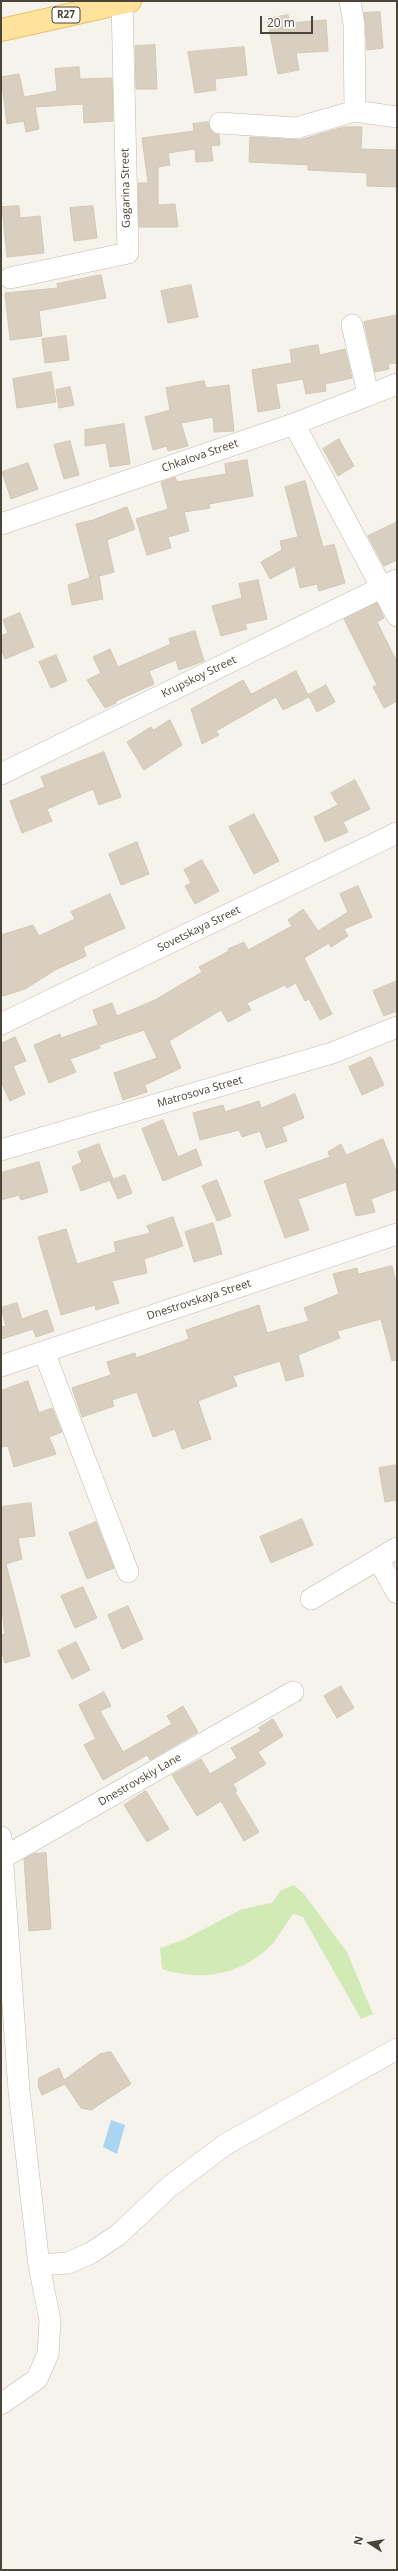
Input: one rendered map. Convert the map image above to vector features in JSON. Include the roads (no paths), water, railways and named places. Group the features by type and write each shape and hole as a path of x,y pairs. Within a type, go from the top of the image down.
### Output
{"main road":[{"name":"Gagarina Street","path":"1,30 126,2"}],"street":[{"path":"350,1 354,24 355,111"},
{"name":"Gagarina Street","path":"10,278 128,254 126,2"},
{"path":"220,123 296,128 355,111 397,118"},
{"path":"352,325 368,394"},
{"name":"Chkalova Street","path":"1,524 294,424 397,384"},
{"path":"294,424 389,583 397,616"},
{"name":"Krupskoy Street","path":"1,774 389,583"},
{"name":"Sovetskaya Street","path":"1,1024 397,833"},
{"name":"Matrosova Street","path":"1,1150 332,1053 397,1027"},
{"name":"Dnestrovskaya Street","path":"1,1366 397,1234"},
{"path":"44,1352 128,1572"},
{"path":"311,1599 397,1548"},
{"path":"378,1559 397,1593"},
{"name":"Dnestrovskiy Lane","path":"4,1857 293,1692"},
{"path":"1,1837 4,1857 19,2091 39,2265 50,2321 48,2354 37,2379 1,2404"},
{"path":"39,2265 68,2264 91,2253 118,2234 169,2187 226,2144 397,2049"}],"water":[{"path":"111,2120 125,2125 117,2154 103,2147"}]}
